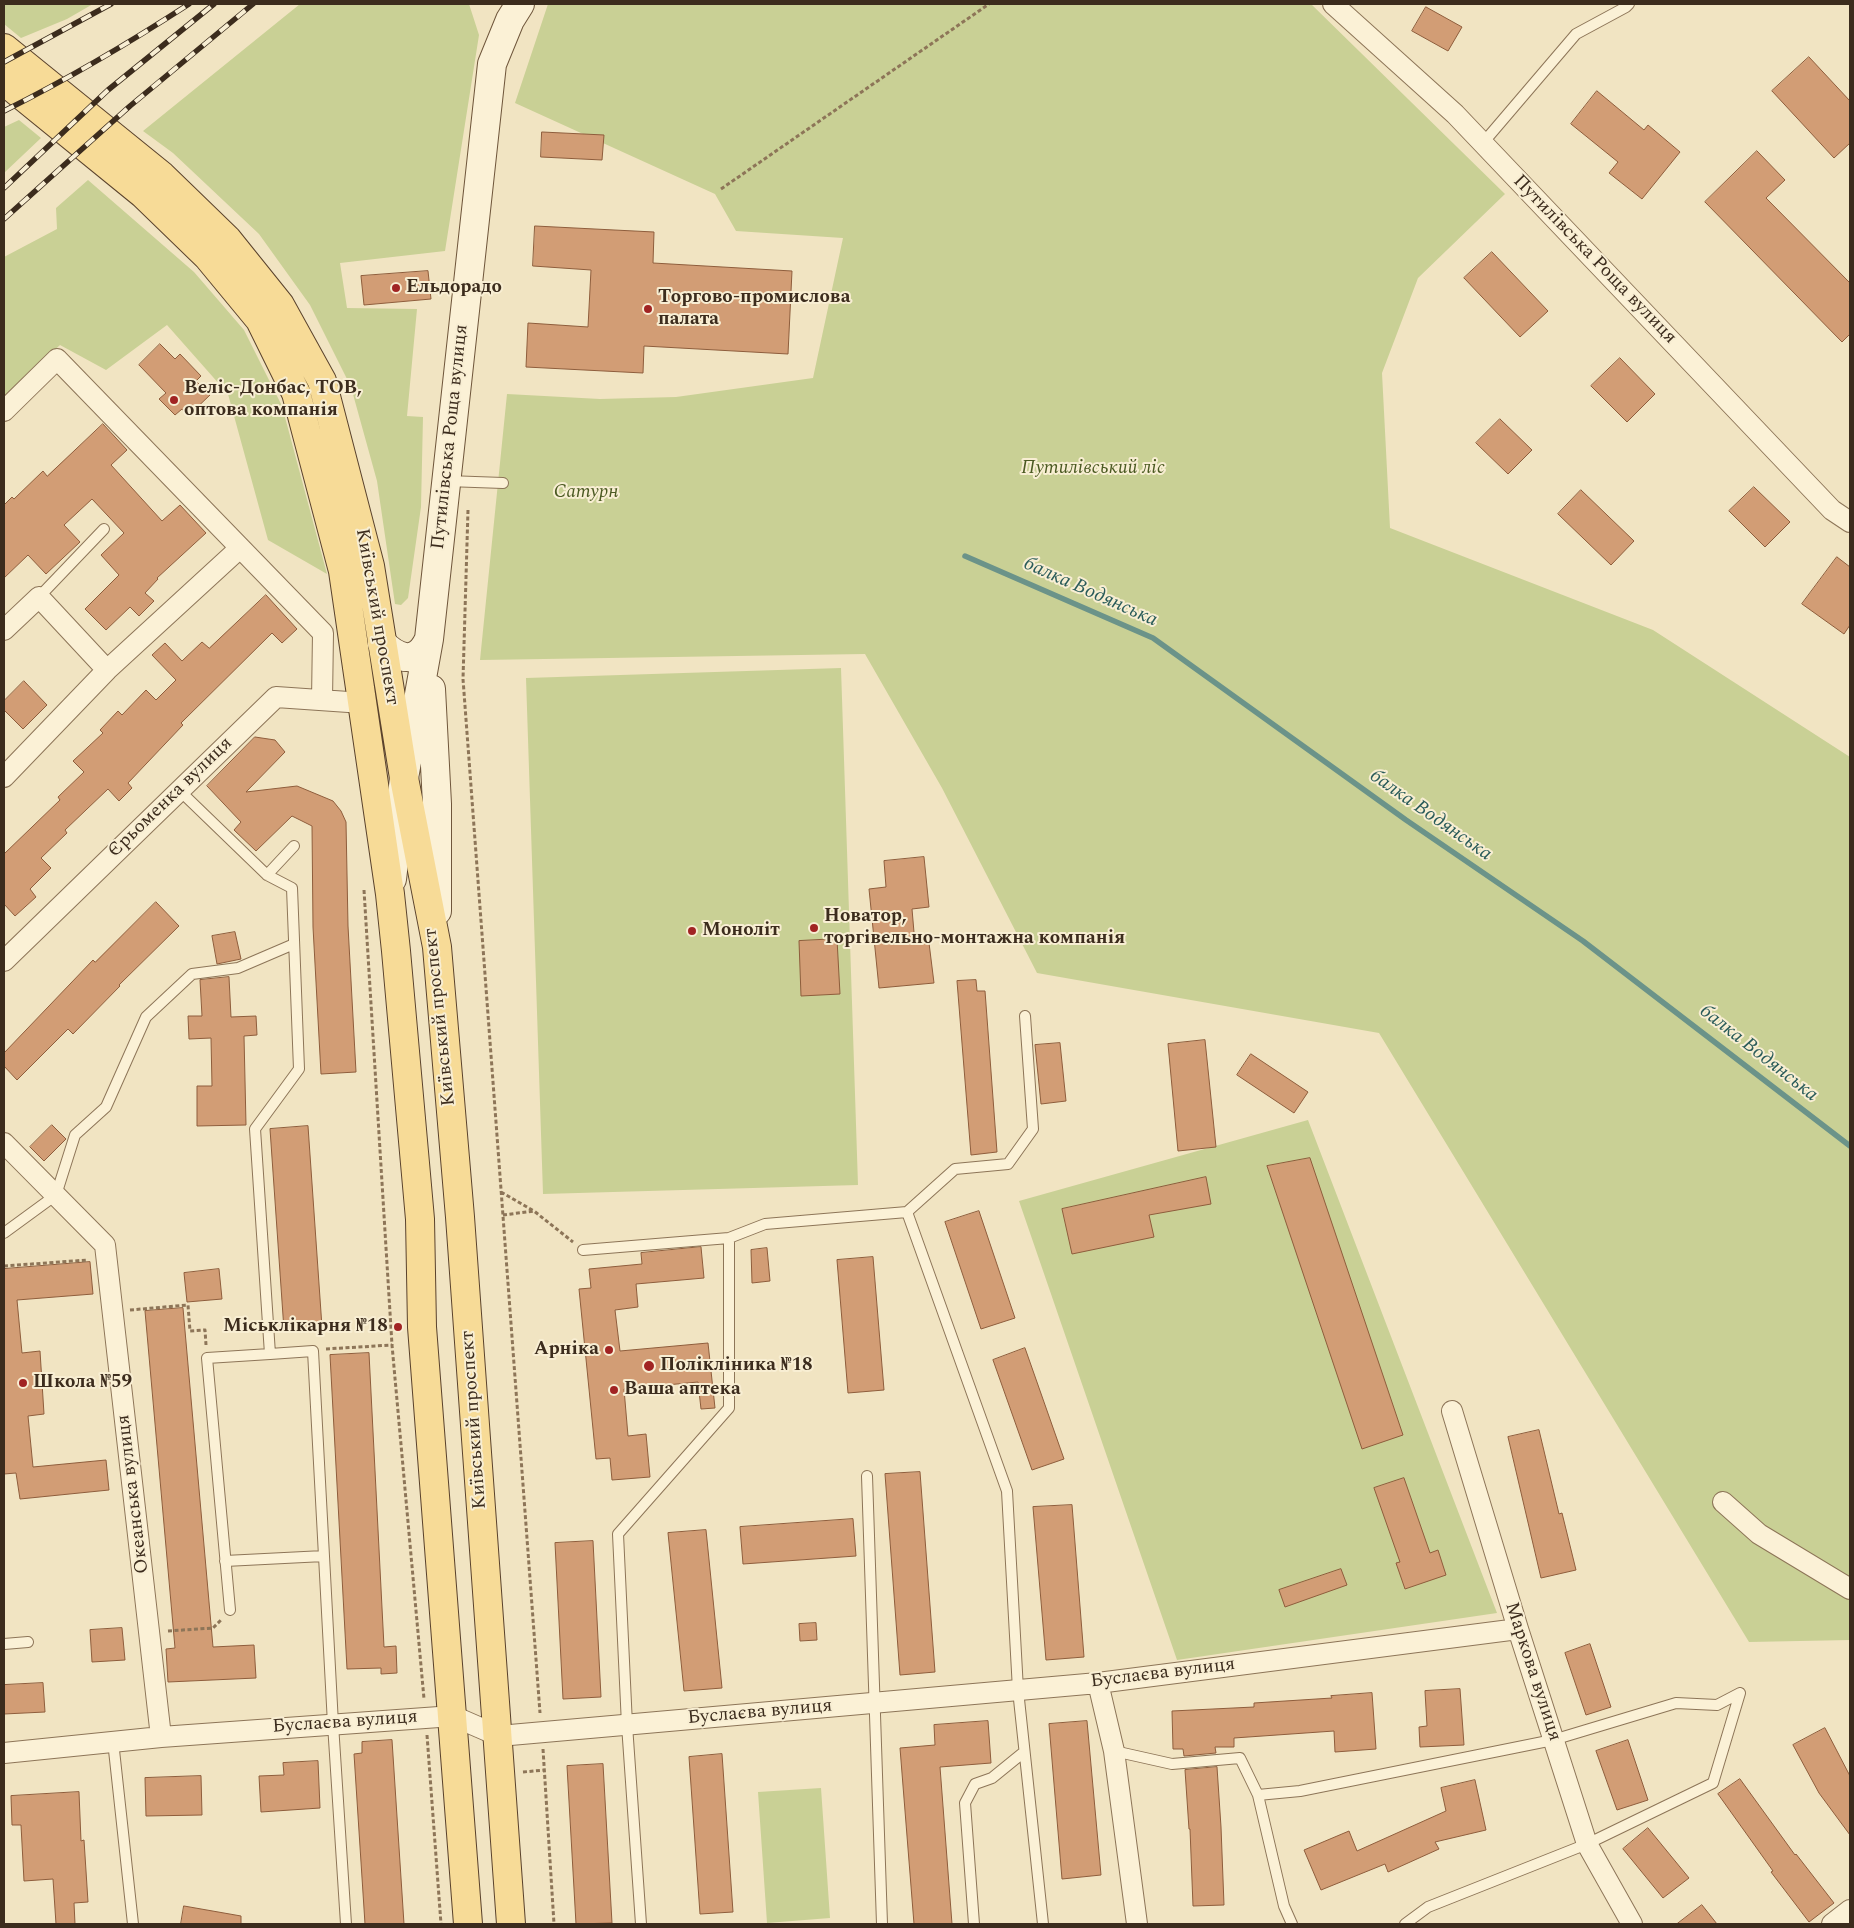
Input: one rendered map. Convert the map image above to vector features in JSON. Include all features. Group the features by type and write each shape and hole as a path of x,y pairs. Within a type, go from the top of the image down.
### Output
{"main road":[{"path":"4,48 152,185"},
{"path":"4,81 152,185"},
{"name":"Київський проспект","path":"152,185 227,239 280,305 322,381 370,566 404,778 437,947 460,1217 499,1736 511,1924"},
{"name":"Київський проспект","path":"152,185 260,320 296,393 343,571 390,894 396,951 420,1219 422,1327 468,1924"},
{"path":"396,951 437,947"}],"street":[{"name":"Путилівська Роща вулиця","path":"429,639 457,482 492,64 510,20 520,4"},
{"name":"Путилівська Роща вулиця","path":"1333,4 1455,114 1832,510 1850,522"},
{"path":"4,411 58,359 323,633 322,700"},
{"path":"4,777 107,670 240,548"},
{"path":"4,630 39,597 107,670"},
{"path":"382,643 395,654 409,657 416,656 422,652 429,639"},
{"path":"390,894 404,778 429,639"},
{"path":"429,639 437,804 437,947"},
{"name":"Єрьоменка вулиця","path":"4,961 276,697 363,703"},
{"name":"Океанська вулиця","path":"4,1142 105,1245 161,1737"},
{"name":"Маркова вулиця","path":"1452,1412 1518,1629 1587,1844 1632,1924"},
{"path":"1723,1502 1759,1534 1850,1589"},
{"name":"Буслаєва вулиця","path":"4,1754 113,1741 453,1716 499,1736 1098,1683 1518,1629"},
{"path":"1098,1683 1114,1751 1137,1924"},
{"path":"1832,1924 1850,1910"}],"lane":[{"path":"1483,143 1576,34 1629,4"},
{"path":"457,482 504,484"},
{"path":"39,597 104,529"},
{"path":"180,790 267,875 292,888 299,1070 254,1130 270,1354"},
{"path":"267,875 294,846"},
{"path":"4,1233 56,1195 75,1135 106,1107 146,1017 192,974 238,968 294,944"},
{"path":"583,1250 729,1238 765,1224 908,1212 955,1169 1008,1164 1033,1129 1025,1016"},
{"path":"908,1212 1007,1491 1018,1690 1043,1924"},
{"path":"641,1924 627,1725 618,1534 729,1408 729,1238"},
{"path":"230,1610 207,1358 313,1351 346,1924"},
{"path":"867,1476 882,1924"},
{"path":"225,1561 324,1556"},
{"path":"4,1644 28,1642"},
{"path":"1258,1795 1300,1791 1553,1740 1676,1703 1717,1705 1740,1693 1712,1783 1587,1844 1428,1907 1406,1924"},
{"path":"113,1741 133,1924"},
{"path":"1114,1751 1172,1764 1240,1758 1258,1795 1284,1906 1292,1924"},
{"path":"974,1924 965,1803 975,1784 992,1778 1024,1752"}],"path":[{"path":"721,189 989,4"},
{"path":"457,482 464,680 542,1732 554,1924"},
{"path":"364,883 392,1345 426,1718 441,1924"},
{"path":"502,1192 534,1211 583,1250"},
{"path":"503,1215 534,1211"},
{"path":"4,1266 107,1258"},
{"path":"113,1312 188,1305 190,1331 204,1330 207,1358"},
{"path":"330,1349 392,1345"},
{"path":"149,1632 214,1628 230,1610"}],"green space":[{"path":"4,4 93,4 67,19 21,38 4,24"},
{"path":"300,4 469,4 479,35 445,251 340,263 347,308 417,309 407,416 423,417 421,507 408,598 401,605 395,604 377,481 351,387 310,305 259,234 173,153 143,131"},
{"name":"Путилівський ліс","path":"548,4 1311,4 1505,194 1418,278 1382,373 1390,528 1653,630 1850,757 1850,1640 1749,1642 1379,1033 1037,973 942,788 865,654 480,660 507,394 600,399 676,397 813,378 843,238 736,231 715,194 515,103"},
{"path":"19,120 41,138 4,173 4,127"},
{"path":"88,180 194,272 244,330 282,406 327,574 268,540 228,394 167,325 106,370 60,345 4,397 4,257 57,229 56,208"},
{"name":"Моноліт","path":"841,668 858,1185 543,1194 526,678"},
{"path":"1308,1120 1497,1613 1177,1660 1019,1201"},
{"path":"821,1788 830,1918 767,1923 758,1792"}],"building":[{"path":"1426,7 1462,27 1448,51 1412,31"},
{"path":"1809,57 1850,101 1850,143 1834,158 1772,91"},
{"path":"1597,91 1644,130 1648,125 1680,152 1642,199 1609,173 1618,162 1571,124"},
{"path":"542,132 604,135 602,160 541,157"},
{"path":"1757,151 1785,180 1766,198 1850,283 1850,334 1842,342 1705,202"},
{"path":"535,226 654,232 653,263 792,271 788,354 644,346 643,373 526,367 528,323 588,327 591,270 533,266"},
{"path":"1492,252 1548,311 1520,337 1464,278"},
{"name":"Ельдорадо","path":"428,271 431,299 364,305 361,276"},
{"path":"160,344 175,359 180,354 201,376 196,381 210,395 188,416 182,409 175,415 159,399 166,393 139,365"},
{"path":"1620,358 1655,394 1627,422 1591,386"},
{"path":"1500,419 1532,450 1508,474 1476,443"},
{"path":"103,424 127,450 111,465 162,521 180,505 206,533 157,578 145,593 154,601 139,616 130,607 106,630 85,609 119,575 101,555 124,533 92,499 64,525 80,542 46,574 28,555 4,578 4,505 12,497 14,499 43,471 47,476"},
{"path":"1754,487 1790,522 1765,547 1729,511"},
{"path":"1581,490 1634,541 1611,565 1558,514"},
{"path":"1837,557 1850,567 1850,625 1844,634 1802,604"},
{"path":"266,595 297,629 282,643 272,633 181,723 183,725 128,783 132,788 119,801 108,789 65,830 67,833 41,858 51,868 30,889 36,897 15,916 4,904 4,854 60,800 58,797 84,772 73,761 103,733 100,730 118,711 122,715 146,690 156,700 176,680 152,655 165,643 182,661 202,642 209,648"},
{"path":"24,681 47,705 23,729 4,710 4,701"},
{"path":"255,737 275,740 285,752 246,792 297,786 333,801 341,811 346,822 348,926 356,1072 321,1074 313,927 312,826 292,816 256,851 234,830 241,822 207,786"},
{"path":"924,857 929,907 912,909 915,944 929,943 934,983 879,988 869,889 886,887 884,861"},
{"path":"156,902 179,926 73,1034 68,1029 17,1080 4,1066 4,1053 93,960 95,962"},
{"path":"235,932 241,959 217,964 212,936"},
{"path":"837,939 840,994 801,996 799,941"},
{"path":"229,977 231,1017 256,1016 257,1035 244,1036 246,1125 197,1126 197,1086 212,1086 211,1038 189,1039 188,1016 202,1016 200,980"},
{"path":"976,980 977,991 985,991 997,1152 971,1155 957,981"},
{"path":"1205,1040 1216,1147 1178,1151 1168,1044"},
{"path":"1060,1043 1066,1101 1041,1104 1035,1045"},
{"path":"1251,1054 1308,1092 1294,1113 1237,1075"},
{"path":"52,1125 66,1139 44,1161 30,1147"},
{"path":"308,1126 322,1327 284,1330 270,1129"},
{"path":"1310,1158 1403,1435 1362,1449 1267,1166"},
{"path":"1206,1177 1211,1204 1149,1215 1154,1237 1072,1254 1062,1209"},
{"path":"979,1211 1015,1318 981,1329 945,1222"},
{"name":"Полікліника №18","path":"701,1247 704,1278 636,1284 638,1307 615,1310 620,1351 708,1343 715,1408 701,1409 698,1382 624,1389 628,1436 646,1434 650,1477 612,1480 610,1458 596,1459 579,1289 591,1288 589,1269 642,1264 641,1253"},
{"path":"767,1248 770,1281 752,1283 751,1250"},
{"path":"873,1257 884,1390 848,1393 837,1260"},
{"name":"Школа №59","path":"90,1262 93,1294 17,1300 22,1353 40,1351 44,1414 28,1416 33,1467 106,1460 109,1490 20,1499 16,1473 4,1474 4,1269"},
{"path":"219,1269 222,1299 187,1302 184,1273"},
{"path":"183,1308 213,1647 254,1645 256,1678 168,1682 166,1649 175,1648 145,1311"},
{"path":"1025,1348 1064,1459 1032,1470 993,1360"},
{"path":"369,1353 384,1647 396,1646 397,1673 381,1674 381,1668 347,1669 330,1355"},
{"path":"1539,1430 1559,1514 1562,1513 1576,1570 1541,1578 1508,1437"},
{"path":"920,1472 935,1672 900,1675 885,1474"},
{"path":"1404,1478 1430,1553 1438,1550 1446,1575 1405,1589 1396,1563 1400,1562 1374,1488"},
{"path":"1072,1505 1084,1657 1046,1660 1033,1507"},
{"path":"853,1519 856,1556 743,1564 740,1527"},
{"path":"706,1530 722,1688 684,1691 668,1533"},
{"path":"593,1541 601,1697 563,1699 555,1543"},
{"path":"1341,1569 1347,1585 1285,1607 1279,1590"},
{"path":"816,1623 817,1640 800,1641 799,1624"},
{"path":"122,1628 125,1660 92,1662 90,1630"},
{"path":"1590,1644 1611,1707 1586,1715 1565,1653"},
{"path":"43,1683 45,1712 4,1714 4,1685"},
{"path":"1460,1689 1464,1745 1420,1747 1419,1727 1427,1726 1425,1691"},
{"path":"1372,1693 1376,1749 1335,1752 1334,1731 1234,1738 1234,1747 1215,1747 1216,1753 1184,1756 1183,1749 1173,1749 1172,1711 1254,1707 1254,1703 1332,1698 1331,1696"},
{"path":"988,1721 991,1763 940,1767 952,1924 914,1924 900,1748 935,1745 934,1725"},
{"path":"1087,1721 1101,1875 1062,1879 1049,1724"},
{"path":"1825,1728 1850,1776 1850,1835 1819,1793 1793,1745"},
{"path":"392,1740 404,1924 365,1924 354,1754 362,1753 362,1742"},
{"path":"1628,1740 1648,1800 1617,1810 1596,1751"},
{"path":"722,1754 733,1912 700,1914 689,1757"},
{"path":"318,1761 320,1808 261,1812 259,1776 284,1775 283,1763"},
{"path":"603,1764 612,1923 576,1924 567,1766"},
{"path":"1217,1767 1224,1905 1193,1906 1190,1829 1185,1770"},
{"path":"201,1776 202,1815 146,1816 145,1778"},
{"path":"1740,1779 1795,1855 1834,1903 1809,1922 1771,1872 1773,1871 1718,1794"},
{"path":"1475,1780 1486,1830 1435,1842 1439,1849 1388,1872 1385,1864 1321,1890 1304,1850 1349,1831 1357,1851 1446,1811 1441,1788"},
{"path":"79,1792 81,1841 84,1840 88,1902 74,1903 75,1924 56,1924 53,1879 24,1881 21,1825 12,1825 11,1796"},
{"path":"1648,1828 1689,1878 1663,1898 1623,1849"},
{"path":"1702,1905 1717,1924 1677,1924"},
{"path":"184,1906 241,1916 241,1924 181,1924"}],"waterway":[{"name":"балка Водянська","path":"965,556 1153,638 1406,820 1583,941 1850,1146"}],"railway":[{"path":"4,62 111,4"},
{"path":"4,111 98,60 189,4"},
{"path":"4,188 108,90 214,4"},
{"path":"4,219 130,106 253,4"}],"place":[{"name":"Ельдорадо","path":"396,288"},
{"name":"Торгово-промислова палата","path":"648,309"},
{"name":"Веліс-Донбас, ТОВ, оптова компанія","path":"174,400"},
{"name":"Новатор, торгівельно-монтажна компанія","path":"814,928"},
{"name":"Моноліт","path":"692,931"},
{"name":"Міськлікарня №18","path":"398,1327"},
{"name":"Арніка","path":"609,1350"},
{"name":"Полікліника №18","path":"649,1366"},
{"name":"Школа №59","path":"23,1383"},
{"name":"Ваша аптека","path":"614,1390"}],"park label":[{"name":"Сатурн","path":"586,493"}]}
